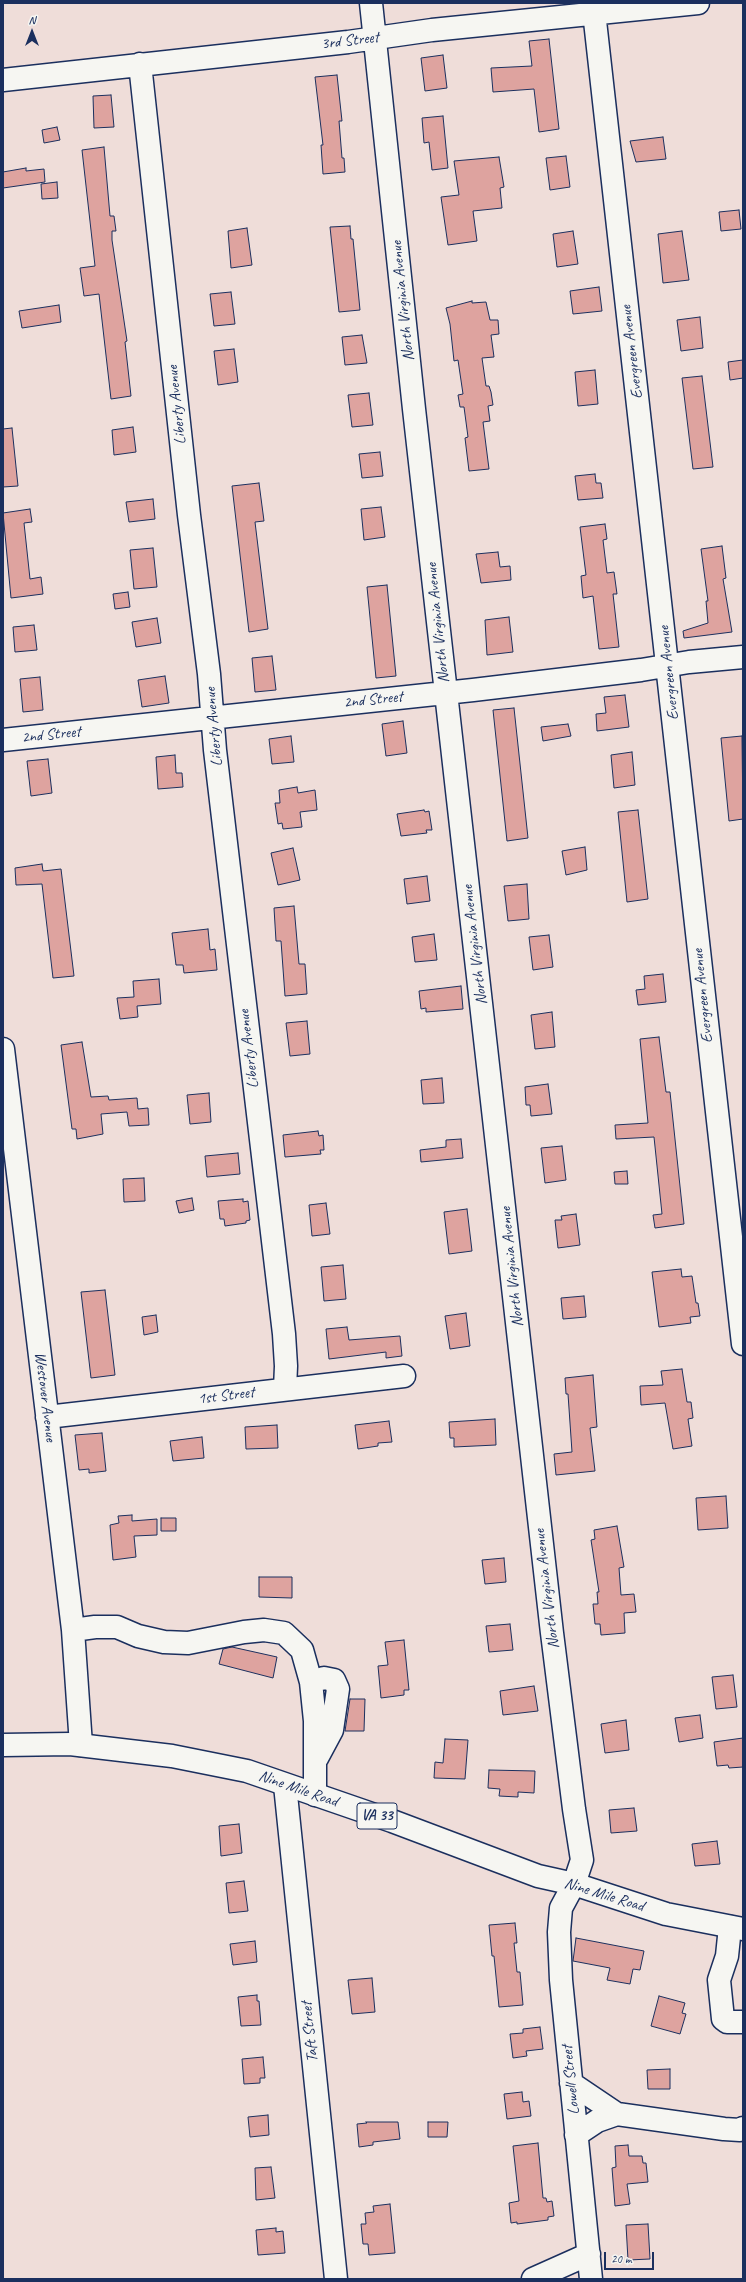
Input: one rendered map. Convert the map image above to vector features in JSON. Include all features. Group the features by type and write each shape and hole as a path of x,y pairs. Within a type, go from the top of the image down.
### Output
{"street":[{"name":"North Virginia Avenue","path":"371,3 446,692 551,1626 574,1809 582,1860 574,1884"},
{"name":"3rd Street","path":"3,80 375,38 594,8 698,3"},
{"name":"Evergreen Avenue","path":"594,8 743,1344"},
{"name":"Liberty Avenue","path":"140,64 249,1050 284,1334 286,1366 285,1389"},
{"name":"2nd Street","path":"3,740 446,692 743,657"},
{"name":"Westover Avenue","path":"3,1049 73,1630 81,1745"},
{"name":"1st Street","path":"47,1417 404,1376"},
{"path":"73,1630 96,1627 117,1627 151,1639 188,1643 264,1630 284,1633 302,1650 311,1682 315,1721 315,1795"},
{"name":"Nine Mile Road","path":"3,1745 81,1745 172,1756 247,1771 392,1821 538,1876 574,1884 666,1914 737,1928"},
{"name":"Taft Street","path":"285,1785 336,2279"},
{"name":"Lowell Street","path":"574,1884 561,1908 559,1932 561,1980 591,2279"},
{"path":"737,1928 719,1980 723,2020 727,2022 743,2022"},
{"path":"571,2083 617,2114 724,2129 740,2130 743,2128"},
{"path":"576,2134 587,2126 617,2114"},
{"path":"533,2279 588,2254"}],"building":[{"path":"549,39 559,129 539,132 534,89 493,92 491,68 532,66 529,41"},
{"path":"443,55 447,88 425,91 421,58"},
{"path":"337,75 342,121 339,121 342,158 344,158 345,172 323,174 321,145 323,145 315,77"},
{"path":"111,95 114,127 94,128 93,96"},
{"path":"443,116 448,168 432,170 429,142 424,143 422,118"},
{"path":"57,127 60,140 44,143 42,130"},
{"path":"663,137 666,159 636,162 630,141"},
{"path":"104,147 110,216 114,216 116,231 112,231 112,240 127,341 125,342 131,396 111,399 99,294 84,296 80,268 95,266 82,150"},
{"path":"566,156 570,187 550,190 546,158"},
{"path":"499,157 504,187 500,188 502,208 473,211 477,241 448,245 441,197 459,195 454,161"},
{"path":"26,168 26,171 44,169 45,182 3,188 3,172"},
{"path":"57,182 58,198 42,199 41,184"},
{"path":"739,210 741,229 721,231 719,212"},
{"path":"350,226 351,239 353,239 360,310 339,312 330,227"},
{"path":"247,228 252,265 231,268 228,231"},
{"path":"573,231 578,264 557,267 553,234"},
{"path":"682,231 689,280 663,283 658,234"},
{"path":"599,287 602,311 573,314 570,291"},
{"path":"231,292 235,324 214,326 210,294"},
{"path":"472,301 472,303 486,302 490,320 498,320 499,334 491,335 494,357 482,358 486,386 489,386 493,405 488,406 490,421 483,422 489,469 469,471 465,438 468,437 464,407 460,407 458,395 463,394 458,360 454,361 450,324 446,308"},
{"path":"59,305 61,322 22,328 19,311"},
{"path":"700,317 703,348 681,351 677,320"},
{"path":"362,335 367,363 345,365 342,337"},
{"path":"234,349 238,382 218,385 214,351"},
{"path":"743,360 743,378 730,380 728,362"},
{"path":"595,370 598,404 578,406 575,372"},
{"path":"702,376 713,467 693,469 682,378"},
{"path":"369,393 373,425 352,427 348,395"},
{"path":"133,427 136,452 114,455 112,430"},
{"path":"12,428 18,486 3,487 3,429"},
{"path":"380,452 383,476 362,478 359,454"},
{"path":"595,474 596,483 601,483 603,498 578,500 575,476"},
{"path":"259,483 264,521 255,522 268,629 249,632 232,486"},
{"path":"153,499 155,519 129,522 126,502"},
{"path":"381,507 385,537 364,540 361,509"},
{"path":"30,509 32,522 24,523 30,579 41,577 43,594 11,598 3,513"},
{"path":"605,524 607,539 603,540 607,573 614,572 617,594 613,594 619,647 599,649 593,596 583,598 581,576 586,575 580,527"},
{"path":"722,546 726,578 723,579 732,632 684,638 683,631 708,623 706,601 708,601 701,549"},
{"path":"153,548 157,587 134,589 130,550"},
{"path":"498,552 500,567 510,566 511,580 481,583 476,554"},
{"path":"387,585 396,676 376,678 367,587"},
{"path":"128,592 130,607 115,609 113,594"},
{"path":"509,617 513,652 487,655 485,620"},
{"path":"157,618 161,643 136,647 132,622"},
{"path":"34,625 37,650 15,652 13,627"},
{"path":"272,656 276,690 255,692 252,658"},
{"path":"165,676 169,703 142,707 138,680"},
{"path":"40,677 43,710 23,712 20,679"},
{"path":"625,695 629,727 597,731 596,714 606,713 604,697"},
{"path":"514,708 528,838 507,841 493,710"},
{"path":"403,721 407,753 386,756 382,724"},
{"path":"568,724 571,736 543,741 541,727"},
{"path":"291,736 294,762 272,764 269,739"},
{"path":"742,736 743,819 729,821 721,738"},
{"path":"632,752 635,785 614,788 611,755"},
{"path":"175,755 176,773 182,773 183,787 158,789 156,757"},
{"path":"48,759 52,793 31,796 27,761"},
{"path":"297,787 298,793 315,790 317,810 300,812 302,827 283,829 282,823 278,824 275,803 280,803 279,790"},
{"path":"424,810 425,812 429,811 432,830 426,830 427,833 401,836 397,814"},
{"path":"638,810 648,899 627,902 618,812"},
{"path":"585,847 587,870 566,875 562,851"},
{"path":"293,848 300,880 278,885 271,853"},
{"path":"42,864 43,871 61,869 74,976 53,978 42,884 16,885 15,868"},
{"path":"427,876 430,901 407,904 404,879"},
{"path":"527,884 529,919 508,921 504,886"},
{"path":"294,906 299,964 305,964 307,994 285,996 281,941 276,941 274,908"},
{"path":"208,929 210,950 215,949 217,970 184,973 183,965 176,965 172,933"},
{"path":"434,934 437,960 415,962 412,937"},
{"path":"549,935 553,967 533,970 529,937"},
{"path":"663,974 666,1002 638,1005 636,990 645,989 644,976"},
{"path":"159,979 161,1004 137,1006 138,1017 120,1019 117,998 134,997 133,981"},
{"path":"461,986 463,1009 426,1012 426,1008 421,1009 419,991"},
{"path":"552,1012 555,1047 535,1049 531,1015"},
{"path":"307,1021 310,1054 290,1056 286,1023"},
{"path":"659,1037 666,1092 670,1092 684,1224 655,1228 653,1215 662,1214 654,1137 616,1139 615,1125 648,1123 640,1039"},
{"path":"82,1042 91,1097 108,1096 109,1100 137,1098 138,1109 148,1108 149,1125 129,1126 127,1112 101,1114 103,1134 77,1139 76,1129 72,1129 61,1045"},
{"path":"442,1078 444,1103 423,1104 421,1080"},
{"path":"548,1084 552,1114 531,1116 530,1105 526,1105 525,1087"},
{"path":"209,1093 211,1122 190,1124 187,1095"},
{"path":"318,1131 319,1136 323,1135 324,1150 320,1150 321,1154 285,1157 283,1135"},
{"path":"461,1139 463,1158 421,1162 420,1150 446,1147 446,1140"},
{"path":"562,1146 566,1180 545,1183 541,1148"},
{"path":"238,1153 240,1174 207,1177 205,1156"},
{"path":"627,1171 628,1184 615,1184 614,1172"},
{"path":"144,1178 145,1201 124,1202 123,1179"},
{"path":"192,1198 194,1210 179,1213 176,1201"},
{"path":"243,1199 243,1202 248,1201 250,1220 246,1221 246,1223 225,1226 224,1219 220,1219 218,1201"},
{"path":"326,1203 330,1234 312,1236 309,1205"},
{"path":"467,1209 472,1251 449,1254 444,1212"},
{"path":"576,1214 580,1245 558,1248 555,1220 562,1220 561,1216"},
{"path":"343,1265 346,1299 324,1301 321,1267"},
{"path":"681,1269 682,1277 692,1276 696,1303 698,1303 700,1316 690,1317 691,1323 659,1327 652,1272"},
{"path":"105,1290 115,1375 91,1378 81,1292"},
{"path":"584,1296 586,1317 563,1319 561,1298"},
{"path":"466,1313 470,1346 450,1349 445,1316"},
{"path":"156,1315 158,1332 144,1335 142,1317"},
{"path":"347,1327 349,1340 400,1336 402,1356 386,1358 386,1352 329,1359 326,1329"},
{"path":"682,1369 687,1402 691,1402 693,1418 688,1419 692,1446 673,1449 665,1403 641,1405 640,1386 663,1385 661,1371"},
{"path":"593,1375 597,1427 590,1428 595,1471 556,1475 554,1454 572,1452 568,1394 566,1394 565,1378"},
{"path":"495,1419 496,1445 454,1447 454,1438 450,1438 449,1422"},
{"path":"389,1421 392,1442 378,1443 378,1446 358,1449 355,1425"},
{"path":"277,1425 278,1448 246,1449 245,1427"},
{"path":"102,1433 106,1471 89,1473 89,1469 79,1470 75,1435"},
{"path":"202,1437 204,1458 173,1461 170,1441"},
{"path":"726,1496 728,1528 698,1530 696,1498"},
{"path":"132,1515 132,1521 157,1519 157,1535 134,1536 136,1557 113,1560 110,1525 119,1523 118,1516"},
{"path":"161,1518 176,1518 176,1531 161,1531"},
{"path":"617,1526 624,1567 619,1568 621,1595 634,1594 636,1612 624,1613 625,1633 601,1635 600,1624 595,1624 593,1604 598,1604 597,1592 599,1592 591,1540 595,1539 594,1530"},
{"path":"504,1558 506,1582 485,1584 482,1560"},
{"path":"259,1577 292,1577 292,1598 259,1597"},
{"path":"510,1624 513,1650 489,1652 486,1626"},
{"path":"404,1640 409,1690 404,1690 404,1695 381,1698 378,1666 388,1665 385,1642"},
{"path":"232,1647 277,1657 273,1678 219,1664 223,1649"},
{"path":"733,1675 737,1707 716,1709 712,1677"},
{"path":"534,1686 538,1711 503,1715 500,1691"},
{"path":"350,1699 365,1699 364,1731 345,1731"},
{"path":"700,1715 703,1738 679,1742 675,1718"},
{"path":"626,1720 629,1750 605,1753 601,1724"},
{"path":"743,1738 743,1767 729,1768 728,1765 717,1766 714,1742"},
{"path":"445,1739 468,1740 465,1779 434,1778 435,1762 443,1763"},
{"path":"489,1770 535,1771 534,1793 518,1792 518,1797 499,1796 500,1789 488,1788"},
{"path":"634,1808 637,1831 611,1833 609,1810"},
{"path":"239,1824 242,1853 221,1856 219,1826"},
{"path":"717,1841 720,1864 695,1866 692,1844"},
{"path":"244,1881 248,1911 229,1913 226,1883"},
{"path":"515,1923 517,1943 514,1943 517,1972 520,1972 523,2005 499,2007 494,1956 492,1956 489,1925"},
{"path":"576,1938 644,1951 640,1970 633,1969 630,1984 607,1980 610,1968 573,1961"},
{"path":"255,1941 257,1962 233,1965 230,1944"},
{"path":"372,1978 375,2012 352,2014 348,1980"},
{"path":"257,1995 261,2025 241,2026 238,1997"},
{"path":"659,1996 685,2003 682,2013 686,2014 680,2034 651,2026"},
{"path":"540,2027 543,2049 526,2051 527,2056 513,2058 510,2034 523,2033 523,2029"},
{"path":"263,2057 265,2078 260,2078 260,2083 244,2084 242,2059"},
{"path":"670,2069 670,2089 648,2089 647,2070"},
{"path":"522,2092 523,2102 529,2101 531,2116 507,2119 504,2094"},
{"path":"268,2115 269,2135 250,2137 248,2117"},
{"path":"366,2122 398,2122 400,2139 373,2142 373,2145 359,2147 357,2124 367,2123"},
{"path":"428,2122 448,2122 447,2137 428,2137"},
{"path":"538,2143 543,2198 546,2198 547,2202 552,2201 554,2216 548,2217 548,2220 517,2224 517,2222 511,2223 509,2203 519,2201 513,2146"},
{"path":"628,2145 629,2156 642,2156 643,2163 646,2163 648,2182 627,2184 630,2204 615,2206 612,2168 616,2167 615,2146"},
{"path":"271,2167 275,2198 256,2200 255,2168"},
{"path":"390,2204 395,2253 369,2255 368,2244 363,2244 361,2224 366,2224 365,2213 374,2212 373,2206"},
{"path":"648,2224 650,2259 628,2260 626,2225"},
{"path":"276,2228 276,2232 283,2231 285,2253 258,2255 256,2230"}]}
